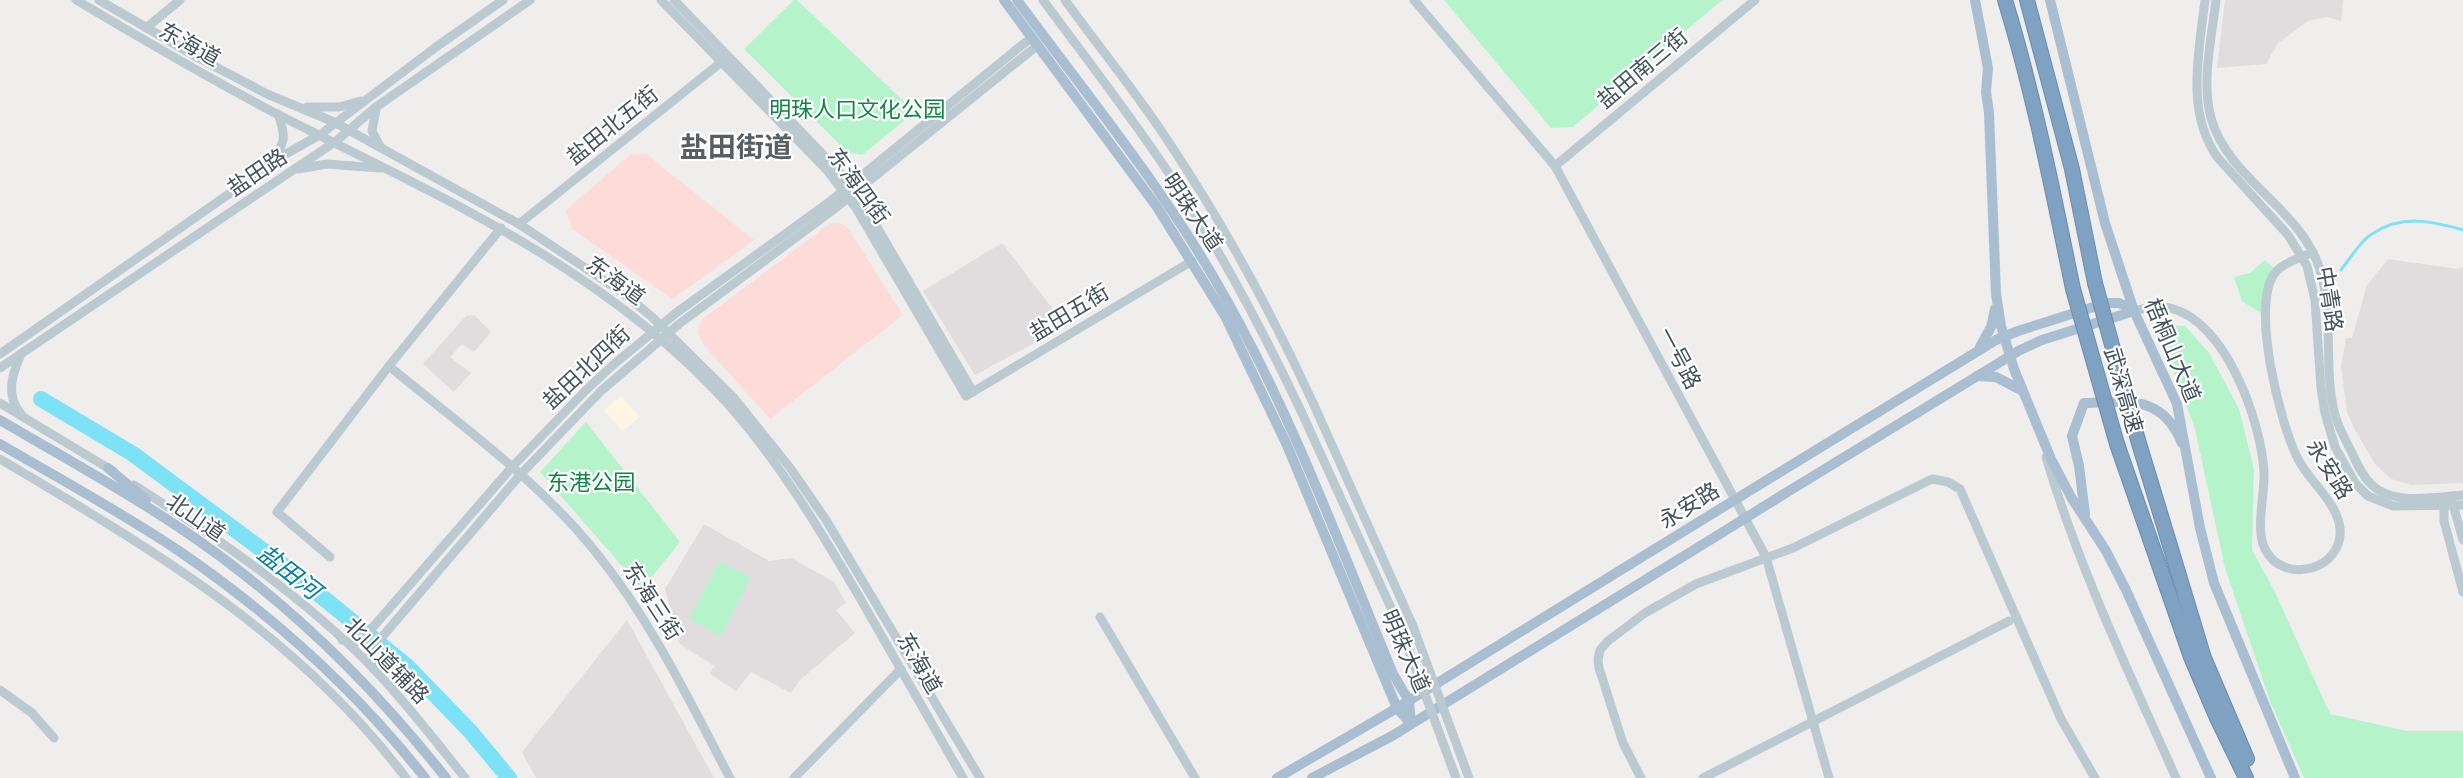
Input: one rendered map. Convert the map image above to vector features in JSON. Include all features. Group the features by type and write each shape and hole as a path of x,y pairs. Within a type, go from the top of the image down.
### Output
{"highway":[{"name":"武深高速","path":"2005,0 2020,48 2050,175 2073,289 2117,444 2198,658 2255,778"},
{"name":"武深高速","path":"2027,0 2072,169 2095,283 2198,658 2217,718 2246,778"}],"main road":[{"name":"明珠大道","path":"1004,0 1156,207 1225,316 1269,405 1397,708 1411,724"},
{"name":"明珠大道","path":"1017,0 1165,201 1233,311 1296,441 1394,674 1409,700 1411,724"},
{"path":"1975,0 1988,69 1986,92 1990,121 1996,294 2010,356 2041,438 2060,478 2126,590 2211,778"},
{"name":"梧桐山大道","path":"2050,0 2099,202 2134,311 2177,404 2203,545 2214,583 2295,778"},
{"path":"1974,353 1983,343 1990,327 1996,294"},
{"name":"永安路","path":"1276,778 1397,708 2004,336 2106,303 2119,303 2134,311"},
{"name":"永安路","path":"1312,778 1411,724 2010,356 2042,340 2134,311"},
{"path":"1974,377 1996,377 2022,391"},
{"path":"2085,517 2079,466 2072,436 2084,404 2130,401 2156,409 2175,429 2189,460"},
{"name":"北山道","path":"0,420 184,531 267,593 319,638 388,706 446,778"},
{"name":"北山道","path":"0,444 123,516 196,563 264,614 343,686 425,778"},
{"path":"108,468 184,531"}],"street":[{"name":"东海道","path":"76,0 186,65 501,228 582,278 653,332 728,404 771,458 825,538 963,778"},
{"name":"东海道","path":"99,0 261,91 348,130 519,224 623,293 665,329 734,398 791,469 826,520 981,778"},
{"path":"146,28 180,0"},
{"name":"盐田路","path":"0,354 268,167 321,134 504,0"},
{"name":"盐田路","path":"0,368 335,142 376,107 530,0"},
{"name":"东海四街","path":"662,0 725,59"},
{"name":"东海四街","path":"674,0 725,59 849,192 970,394"},
{"name":"明珠大道","path":"1043,0 1153,149 1183,194 1225,263 1274,354 1402,632 1456,778"},
{"name":"明珠大道","path":"1065,0 1167,138 1248,274 1289,350 1413,626 1469,778"},
{"name":"一号路","path":"1414,0 1555,166 1766,557 1829,778"},
{"name":"盐田南三街","path":"1555,166 1755,0"},
{"name":"中青路","path":"2205,0 2197,78 2199,106 2205,135 2218,158 2280,225 2303,256 2314,293 2320,388 2335,447 2351,477 2368,496 2386,504 2410,507 2451,502 2463,495"},
{"name":"中青路","path":"2216,0 2208,88 2209,108 2216,133 2234,161 2296,229 2313,252 2321,273 2326,298 2330,386 2334,411 2361,471 2375,488 2389,494 2451,502"},
{"name":"盐田北四街","path":"342,640 352,643 361,641 512,467 585,391 653,332 665,329 849,192 1035,41"},
{"name":"盐田北五街","path":"519,224 725,59"},
{"path":"290,103 311,108 339,107 366,99"},
{"path":"376,107 373,136 386,152"},
{"path":"268,167 284,141 284,131 278,114"},
{"path":"293,170 326,164 383,168"},
{"path":"330,557 277,512 388,366 501,228"},
{"name":"永安路","path":"2134,311 2159,306 2182,312 2202,326 2219,348 2246,396 2260,444 2265,483 2261,531 2264,546 2269,556 2283,566 2294,570 2311,569 2331,556 2338,542 2339,526 2331,507 2304,470 2285,430 2271,371 2266,313 2268,287 2274,275 2282,267 2313,252"},
{"name":"盐田五街","path":"970,394 1192,261"},
{"name":"盐田北四街","path":"373,668 369,657 371,650 520,475 602,391 661,340 665,329"},
{"path":"22,354 10,386 15,406 25,418"},
{"name":"东海三街","path":"388,366 512,467 581,535 624,589 662,650 730,778"},
{"name":"北山道辅路","path":"0,402 108,468 245,560 296,599 373,668 431,734 465,778"},
{"path":"2041,438 2064,517 2095,598 2176,778"},
{"path":"0,459 118,529 256,624 362,723 406,778"},
{"path":"1641,778 1620,733 1599,668 1600,650 1608,640 1645,613 1696,584 1793,548 1932,479 1948,482 1960,489 2061,720 2095,778"},
{"path":"2451,502 2463,540"},
{"path":"2451,502 2446,532 2463,592"},
{"path":"1100,617 1195,778"},
{"path":"1703,778 2008,621"},
{"path":"794,778 901,669"},
{"path":"327,688 343,686"},
{"path":"0,690 32,713 54,738"}],"shaded area":[{"path":"2225,0 2343,0 2341,21 2327,17 2308,21 2278,43 2266,64 2217,68"},
{"path":"631,154 646,154 754,240 673,299 572,229 566,210"},
{"path":"831,223 841,224 848,228 903,315 770,419 704,345 698,332 701,320"},
{"path":"1002,243 1066,326 975,375 923,291"},
{"path":"2388,259 2458,269 2463,267 2463,483 2412,485 2391,479 2375,464 2347,412 2341,366 2346,338 2352,338 2367,285"},
{"path":"474,315 491,332 474,352 462,344 450,357 471,373 454,392 423,364 466,316"},
{"path":"621,396 640,417 622,431 604,410"},
{"path":"704,524 769,561 791,558 834,582 846,603 836,610 855,633 799,681 791,693 751,672 736,691 710,674 714,666 680,644 665,589"},
{"path":"627,620 714,778 536,778 522,752"}],"green space":[{"name":"明珠人口文化公园","path":"794,0 797,0 915,112 862,155 847,152 744,49"},
{"path":"1444,0 1722,0 1573,127 1551,128"},
{"path":"2265,260 2276,270 2260,313 2242,301 2234,277 2250,273"},
{"path":"2156,324 2185,326 2209,353 2239,409 2254,469 2252,550 2275,592 2330,714 2407,731 2463,731 2463,778 2304,778 2270,701 2225,568 2195,429"},
{"name":"东港公园","path":"586,422 680,542 642,589 540,472"},
{"path":"719,561 751,577 721,636 689,619"}],"waterway":[{"path":"2341,270 2368,237 2395,224 2417,221 2463,230"},
{"name":"盐田河","path":"41,399 133,454 288,569 408,667 470,731 509,778"}],"district":[{"name":"盐田街道","path":"736,147"}]}
